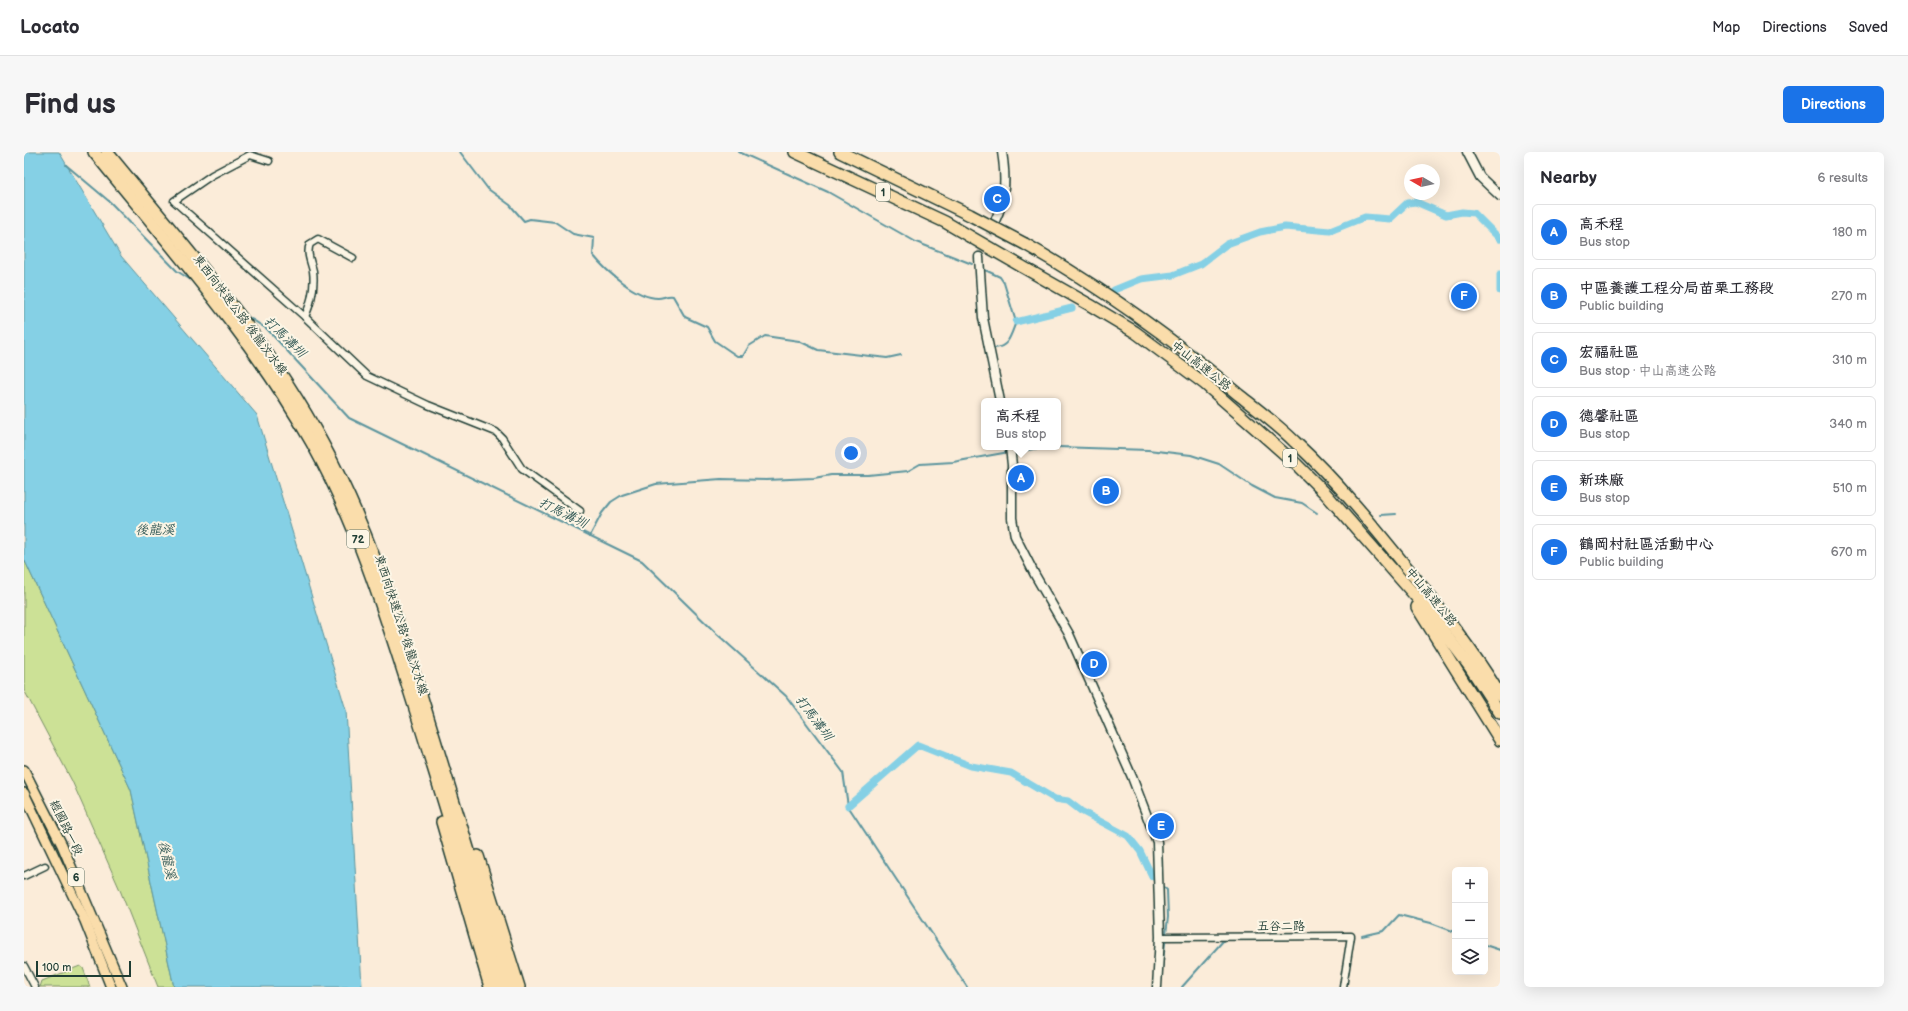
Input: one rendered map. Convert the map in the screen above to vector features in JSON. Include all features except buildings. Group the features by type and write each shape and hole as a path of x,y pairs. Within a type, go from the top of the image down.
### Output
{"highway":[{"name":"東西向快速公路 後龍汶水線","path":"94,152 226,314 280,389 312,444 359,541 386,616 500,987"},
{"name":"東西向快速公路 後龍汶水線","path":"107,152 234,309 271,361 322,441 346,489 381,572 442,762 510,987"},
{"name":"中山高速公路","path":"795,152 945,222 1135,332 1205,384 1269,439 1325,493 1426,608 1461,655 1500,713"},
{"name":"中山高速公路","path":"840,152 970,215 1071,270 1124,304 1199,361 1295,441 1330,477 1393,550 1482,664 1500,695"},
{"path":"1404,584 1500,740"},
{"path":"426,745 429,771 450,853 490,987"},
{"path":"442,762 454,785 519,987"}],"main road":[{"name":"經國路一段","path":"24,770 62,845 122,987"},
{"name":"經國路一段","path":"24,793 85,921 111,987"}],"street":[{"path":"995,221 1001,208 1004,194 1005,174 1002,152"},
{"path":"1467,152 1480,177 1500,196"},
{"path":"269,161 250,154 212,175 174,201 306,317 367,376 428,405 496,432 502,438 522,470 580,511"},
{"path":"306,317 310,304 313,284 313,272 308,251 310,244 318,239 353,258"},
{"path":"979,258 983,318 999,398"},
{"path":"1010,450 1012,518 1015,536 1035,575 1069,634 1132,777 1156,842 1159,870 1162,937 1157,987"},
{"path":"24,876 45,866"},
{"name":"五谷二路","path":"1162,937 1351,936 1343,987"},
{"path":"24,966 35,987"}],"green space":[{"path":"24,559 131,790 174,987 158,987 120,890 72,781 24,690"},
{"path":"80,966 83,968 90,987 40,987 42,981"}],"water":[{"name":"後龍溪","path":"24,152 59,152 121,256 257,415 346,710 362,987 174,987 131,790 24,559"}],"waterway":[{"path":"460,152 488,189 510,205 524,221 530,219 555,222 573,234 594,238 593,255 613,276 640,294 658,298 673,296 685,317 707,327 715,341 737,356 743,356 749,346 765,336 799,341 818,350 887,358 901,355"},
{"path":"739,152 828,192 916,242 972,264"},
{"name":"打馬溝圳","path":"66,165 110,202 177,271 194,282"},
{"path":"1114,290 1141,279 1173,275 1201,264 1227,244 1260,232 1285,227 1330,231 1365,217 1390,219 1407,203 1416,202 1446,215 1462,212 1474,213 1500,239"},
{"path":"983,269 1000,277 1004,283 1016,322 1009,339 1000,347 995,348"},
{"path":"1500,274 1500,291"},
{"path":"1016,322 1072,308"},
{"name":"打馬溝圳","path":"245,315 267,329 349,418 642,561 717,634 786,696 843,772 848,806 967,987"},
{"path":"1061,447 1148,450 1191,455 1219,464 1252,486 1275,498 1302,503 1317,513"},
{"path":"1013,452 1027,450"},
{"path":"590,536 602,513 611,502 622,495 656,484 721,479 766,480 814,478 831,475 868,475 908,471 920,464 953,462 1009,452"},
{"path":"1381,515 1396,514"},
{"path":"848,806 918,745 971,766 1011,773 1055,799 1068,801 1081,811 1128,836 1140,851 1152,876"},
{"path":"1161,885 1167,890 1168,917 1162,970"},
{"path":"1362,936 1384,931 1399,915 1431,923 1452,931"},
{"path":"1182,987 1223,941"},
{"path":"1488,946 1500,950"}],"tunnel":[{"path":"979,257 995,222"}],"place":[{"name":"宏福社區","path":"997,199"},
{"name":"鶴岡村社區活動中心","path":"1464,296"},
{"name":"高禾程","path":"1021,478"},
{"name":"中區養護工程分局苗栗工務段","path":"1106,491"},
{"name":"德馨社區","path":"1094,664"},
{"name":"新珠廠","path":"1161,826"}]}
